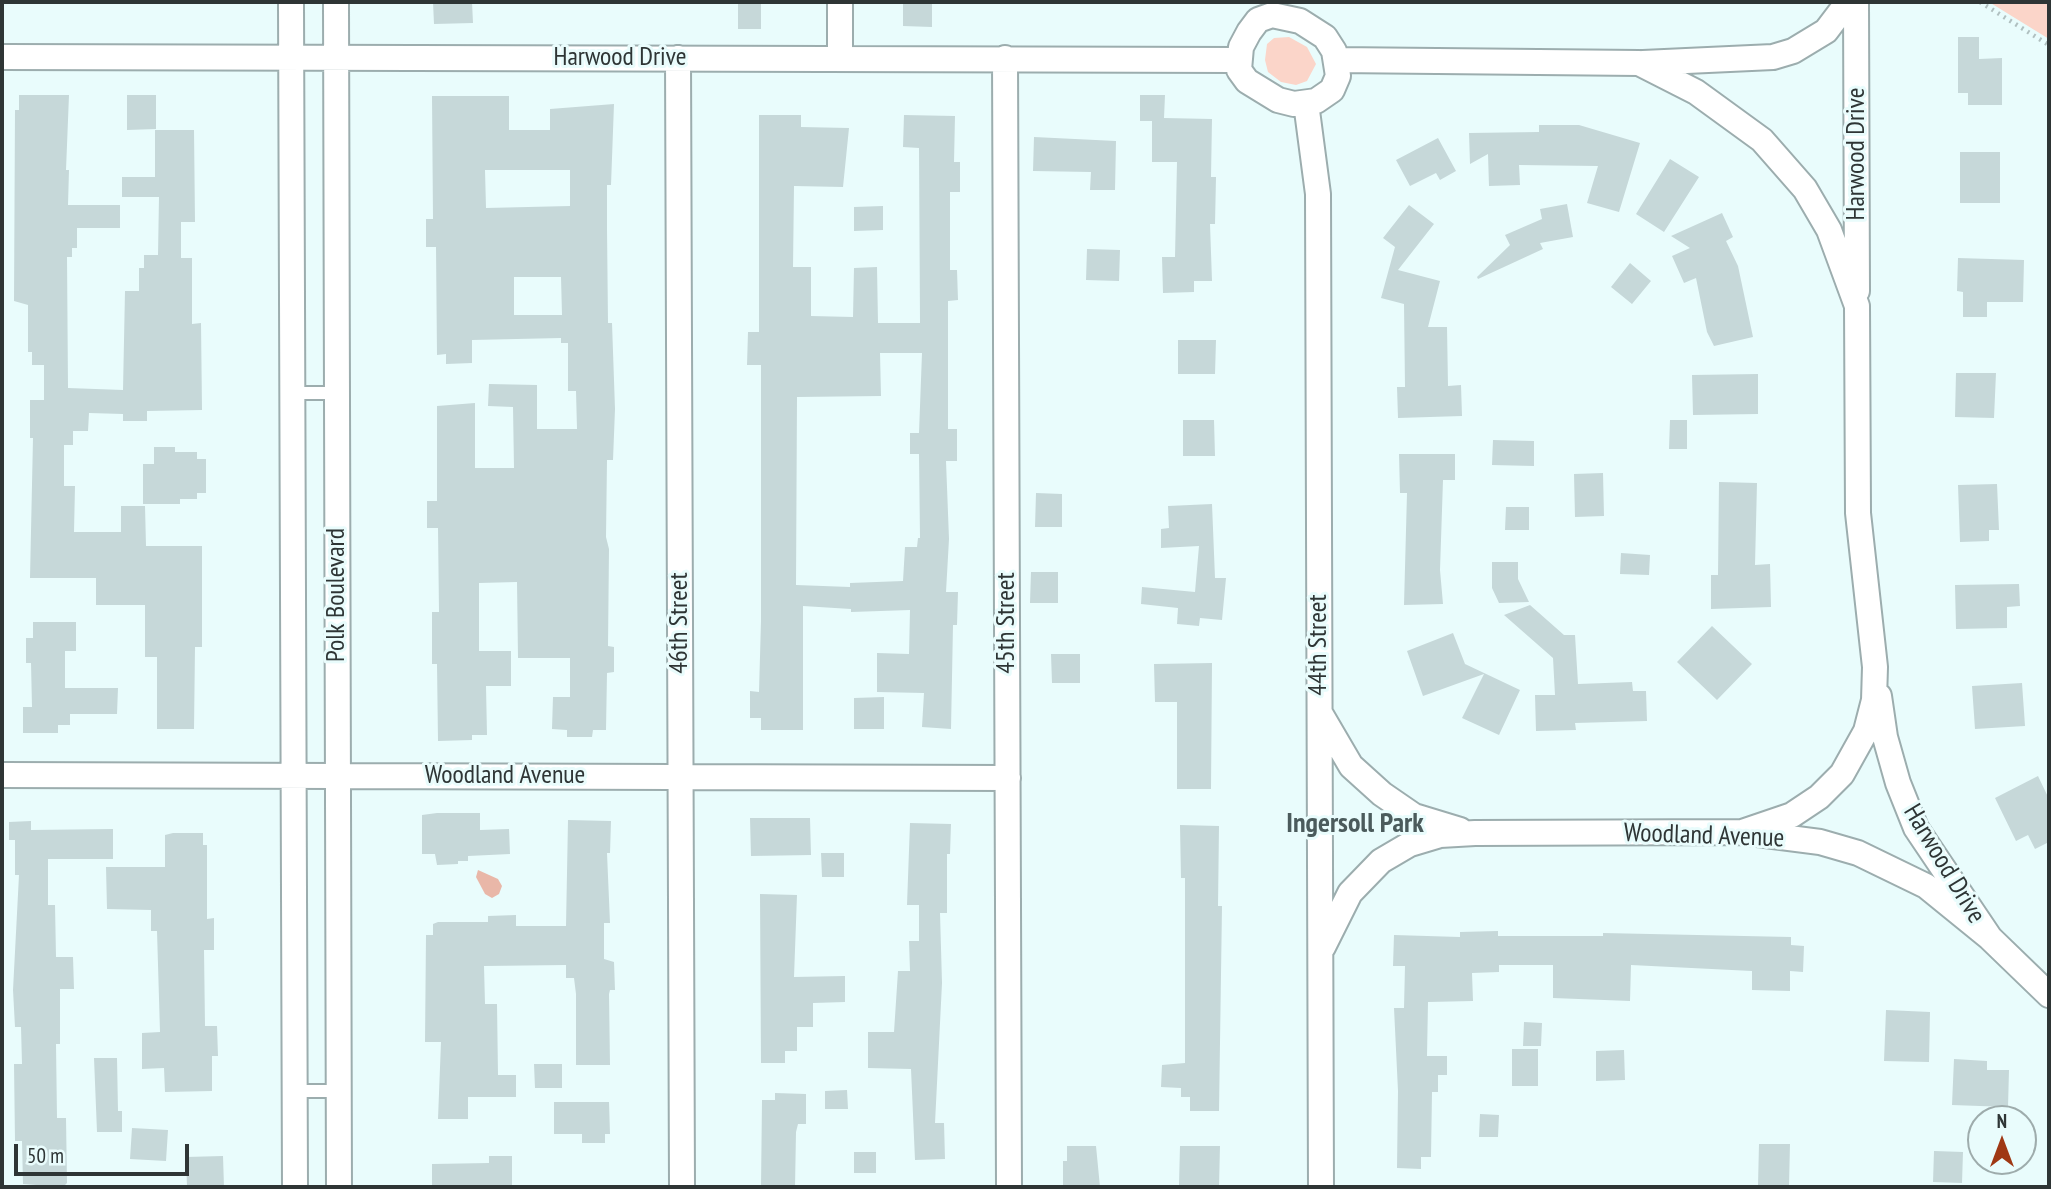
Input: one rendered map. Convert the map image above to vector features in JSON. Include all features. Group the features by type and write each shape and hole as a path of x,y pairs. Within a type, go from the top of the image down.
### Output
{"street":[{"name":"Polk Boulevard","path":"291,2 295,1187"},
{"name":"Polk Boulevard","path":"336,2 340,1187"},
{"path":"840,2 840,58"},
{"name":"Harwood Drive","path":"1336,60 1639,63 1773,57 1793,51 1826,32 1848,2"},
{"name":"Harwood Drive","path":"1856,2 1858,513 1885,737 1898,783 1916,828 1990,938 2049,995"},
{"path":"1271,8 1300,20 1325,37 1336,60 1338,76 1332,90 1316,101 1294,104 1278,100 1247,80 1239,70 1238,60 1249,32 1271,8"},
{"name":"Harwood Drive","path":"2,57 1238,60"},
{"name":"46th Street","path":"678,58 682,1187"},
{"name":"45th Street","path":"1005,58 1009,1187"},
{"name":"Harwood Drive","path":"1639,63 1696,92 1732,115 1785,164 1805,189 1829,230 1857,306"},
{"name":"44th Street","path":"1306,103 1318,194 1321,1187"},
{"name":"Harwood Drive","path":"1742,832 1792,816 1819,797 1842,774 1866,731 1874,700 1875,667"},
{"name":"Woodland Avenue","path":"1320,713 1351,766 1382,794 1414,816 1475,833"},
{"name":"Woodland Avenue","path":"2,775 1007,778"},
{"name":"Woodland Avenue","path":"1320,952 1350,893 1381,862 1410,844 1440,835 1475,833 1742,832 1820,842 1858,853 1926,886 1990,938"}],"lane":[{"path":"292,393 337,393"},
{"path":"294,1091 339,1091"}],"path":[{"path":"1980,2 2049,45"}],"shaded area":[{"path":"1989,2 2049,2 2049,39"},
{"path":"1289,37 1307,47 1316,64 1307,81 1296,85 1281,82 1268,72 1265,60 1267,44 1274,38"},
{"path":"478,870 498,879 502,886 499,894 492,898 485,894 476,877"}],"building":[{"path":"433,2 472,2 473,23 434,24"},
{"path":"738,2 761,2 761,29 738,29"},
{"path":"903,2 932,2 932,27 903,26"},
{"path":"1958,37 1979,37 1979,59 2002,58 2002,105 1968,105 1968,93 1958,93"},
{"path":"19,95 69,95 66,170 69,170 68,205 120,205 120,228 77,228 77,248 72,248 72,257 67,257 68,388 123,390 125,291 139,291 139,268 144,268 144,255 158,255 159,197 122,197 122,177 155,177 155,130 194,130 195,222 181,222 181,258 192,258 192,324 201,323 202,410 147,411 147,421 123,421 123,414 89,413 88,431 73,431 73,445 64,445 64,486 75,486 74,532 121,532 121,506 145,506 146,546 202,546 202,647 195,647 194,729 157,729 157,657 145,657 145,605 96,605 96,578 30,578 33,438 30,438 30,400 44,400 44,365 32,365 32,352 28,352 28,305 14,301 15,110 19,110"},
{"path":"127,95 156,95 156,129 127,130"},
{"path":"1140,95 1165,95 1164,118 1212,119 1211,177 1216,177 1215,224 1210,224 1212,281 1194,281 1194,292 1163,293 1162,257 1175,257 1177,162 1152,162 1152,121 1140,121"},
{"path":"432,96 509,96 509,130 550,130 550,109 614,104 611,185 607,185 607,229 608,323 612,323 615,409 613,460 607,460 606,537 609,549 608,646 614,647 614,672 607,673 606,730 593,730 592,737 567,737 567,730 552,729 553,697 570,697 570,658 518,658 517,582 479,583 479,651 511,651 511,686 486,686 487,735 472,735 472,740 438,741 437,664 432,664 432,612 439,612 438,528 427,528 427,501 437,501 437,406 475,403 475,468 514,468 513,407 488,406 489,384 537,385 537,429 577,429 576,391 568,391 568,343 561,343 561,338 472,340 472,363 446,364 446,354 437,355 436,247 426,247 426,219 433,219","holes":["485,170 570,170 570,206 486,208","514,277 561,277 562,315 514,315"]},
{"path":"759,115 801,115 801,127 849,128 843,187 794,186 793,267 811,267 811,316 853,317 854,268 877,267 878,323 920,323 919,148 903,147 904,115 955,116 954,162 960,162 960,192 950,192 950,270 957,270 958,300 948,301 948,429 957,429 957,461 946,461 949,539 946,592 958,592 957,625 953,625 951,729 922,727 924,693 877,692 877,653 909,654 910,610 851,612 851,609 803,606 803,730 761,730 761,718 750,718 750,691 759,692 761,365 747,365 748,332 759,332","holes":["880,353 922,353 919,433 910,433 910,454 919,454 920,538 917,547 905,547 903,581 850,583 850,587 796,585 797,397 881,396"]},
{"path":"1539,125 1579,125 1640,143 1619,212 1587,203 1598,166 1519,165 1520,185 1489,186 1488,154 1470,164 1469,133 1539,132"},
{"path":"1034,137 1116,141 1115,190 1090,190 1091,172 1033,171"},
{"path":"1438,138 1456,171 1440,180 1436,173 1410,186 1396,160"},
{"path":"1960,152 2000,152 2000,203 1960,203"},
{"path":"1670,159 1699,177 1664,232 1636,214"},
{"path":"1567,204 1573,237 1540,243 1543,249 1478,279 1510,245 1505,235 1542,219 1540,209"},
{"path":"1409,205 1434,224 1398,270 1440,281 1428,327 1447,327 1448,386 1461,385 1462,416 1398,418 1397,387 1405,387 1404,304 1381,298 1395,247 1383,238"},
{"path":"883,206 883,230 854,231 854,207"},
{"path":"1722,213 1733,237 1726,241 1738,266 1753,337 1714,346 1707,332 1696,278 1684,283 1672,256 1690,248 1671,236"},
{"path":"1087,249 1120,250 1119,281 1086,280"},
{"path":"1958,258 2024,260 2023,302 1987,302 1987,317 1963,317 1963,292 1957,291"},
{"path":"1630,263 1651,281 1632,304 1611,287"},
{"path":"1178,340 1216,340 1215,374 1178,374"},
{"path":"1956,373 1996,373 1994,418 1955,417"},
{"path":"1758,374 1758,414 1693,415 1692,375"},
{"path":"1183,420 1214,420 1215,456 1183,456"},
{"path":"1670,420 1687,420 1687,449 1669,449"},
{"path":"1493,440 1534,441 1534,466 1492,465"},
{"path":"154,447 175,447 175,452 197,452 197,459 206,459 206,493 197,493 197,499 180,499 180,504 143,504 143,464 154,464"},
{"path":"1399,454 1455,454 1455,480 1443,480 1440,570 1443,604 1404,605 1407,493 1400,493"},
{"path":"1603,473 1604,516 1575,517 1574,474"},
{"path":"1719,482 1757,483 1755,565 1770,564 1771,607 1711,609 1711,575 1718,575"},
{"path":"1997,484 1999,530 1989,530 1989,541 1960,542 1958,485"},
{"path":"1036,493 1062,494 1062,527 1035,527"},
{"path":"1212,504 1215,578 1226,578 1222,620 1200,618 1199,626 1177,624 1178,608 1141,604 1142,587 1195,592 1199,546 1161,548 1161,529 1169,528 1168,506"},
{"path":"1506,507 1529,507 1529,530 1505,530"},
{"path":"1621,553 1650,555 1649,575 1620,574"},
{"path":"1492,562 1518,562 1518,579 1529,602 1499,603 1492,588"},
{"path":"1031,572 1058,572 1058,603 1030,603"},
{"path":"2019,584 2020,606 2007,607 2007,628 1956,629 1955,585"},
{"path":"1530,605 1564,635 1575,635 1578,684 1632,682 1633,691 1646,691 1647,721 1575,723 1576,730 1536,731 1535,695 1555,695 1553,658 1504,615"},
{"path":"33,622 76,622 76,651 65,651 65,688 118,688 117,714 70,714 70,725 58,725 58,733 23,733 23,707 32,707 31,663 26,663 26,638 33,638"},
{"path":"1712,626 1752,664 1717,700 1677,662"},
{"path":"1453,633 1465,664 1520,690 1499,735 1462,718 1484,674 1423,696 1407,651"},
{"path":"1051,654 1080,654 1080,683 1052,683"},
{"path":"1212,663 1211,789 1177,789 1177,702 1155,702 1154,664"},
{"path":"2022,683 2025,726 1975,729 1972,686"},
{"path":"884,697 884,729 854,729 854,698"},
{"path":"2038,776 2049,799 2049,842 2035,849 2028,835 2016,841 1995,798"},
{"path":"480,813 480,830 509,829 510,854 468,856 468,861 458,861 458,864 437,865 435,854 422,854 422,815"},
{"path":"750,818 810,818 811,855 751,856"},
{"path":"568,820 611,821 610,853 607,853 610,923 604,923 604,959 614,962 615,990 610,990 609,994 610,1065 576,1065 576,994 574,978 566,978 566,965 484,966 485,1004 497,1004 498,1075 516,1075 516,1097 468,1097 468,1119 438,1119 441,1042 425,1042 426,935 433,935 433,924 438,922 488,922 488,916 516,915 516,926 566,926"},
{"path":"31,821 31,830 113,829 113,859 48,859 48,905 55,905 56,957 73,957 74,989 60,989 60,1044 56,1044 57,1118 66,1118 67,1183 63,1187 23,1184 22,1141 15,1141 14,1064 22,1064 21,1027 15,1027 13,990 19,875 15,875 15,840 9,840 9,822"},
{"path":"910,823 951,824 950,854 947,854 947,913 940,913 942,983 935,1123 944,1123 945,1159 915,1160 911,1069 868,1068 868,1032 894,1032 898,971 910,971 909,941 919,941 919,905 907,905"},
{"path":"1180,825 1219,826 1218,906 1222,906 1219,1111 1190,1111 1190,1097 1181,1097 1181,1088 1161,1087 1162,1065 1185,1063 1185,878 1181,878"},
{"path":"203,833 203,845 207,845 207,919 214,918 214,950 204,950 205,1026 217,1026 218,1056 212,1056 212,1091 165,1092 164,1068 142,1069 142,1033 160,1032 157,931 151,931 151,910 107,909 106,867 165,867 165,835"},
{"path":"821,853 844,853 844,877 822,877"},
{"path":"760,894 797,895 794,977 845,976 845,1002 813,1003 813,1027 797,1027 797,1051 785,1051 785,1063 761,1063"},
{"path":"1498,931 1498,936 1603,936 1603,933 1791,937 1791,945 1804,946 1803,972 1790,971 1790,991 1752,990 1752,971 1631,965 1630,1001 1553,998 1553,965 1499,965 1499,972 1472,973 1473,1001 1428,1002 1427,1056 1447,1056 1447,1075 1438,1075 1438,1092 1432,1092 1431,1157 1421,1157 1421,1169 1397,1168 1398,1091 1394,1008 1404,1008 1405,966 1393,966 1394,935 1460,937 1460,932"},
{"path":"1886,1010 1930,1012 1929,1062 1884,1061"},
{"path":"1524,1022 1542,1023 1541,1046 1523,1046"},
{"path":"1512,1049 1538,1049 1538,1086 1512,1086"},
{"path":"1624,1050 1625,1080 1596,1081 1596,1051"},
{"path":"94,1058 117,1058 118,1111 122,1111 122,1132 97,1132"},
{"path":"1954,1059 1987,1061 1987,1070 2009,1070 2008,1105 1952,1105"},
{"path":"534,1064 562,1064 562,1088 535,1088"},
{"path":"847,1090 848,1109 825,1109 825,1091"},
{"path":"775,1093 806,1094 806,1124 798,1124 796,1132 795,1187 761,1187 762,1100 775,1100"},
{"path":"554,1102 609,1102 610,1134 605,1134 605,1143 582,1143 582,1134 554,1134"},
{"path":"1480,1114 1499,1115 1498,1137 1479,1137"},
{"path":"132,1128 168,1130 166,1161 130,1159"},
{"path":"1759,1144 1790,1144 1789,1186 1758,1185"},
{"path":"1067,1146 1096,1146 1100,1187 1063,1187 1063,1161 1067,1161"},
{"path":"1180,1146 1220,1146 1219,1187 1179,1185"},
{"path":"1934,1151 1963,1152 1962,1183 1933,1182"},
{"path":"854,1152 876,1152 876,1173 854,1173"},
{"path":"223,1156 224,1187 187,1187 186,1157"},
{"path":"489,1156 512,1156 512,1187 432,1187 432,1164 489,1163"}],"district":[{"name":"Ingersoll Park","path":"1355,824"}]}
